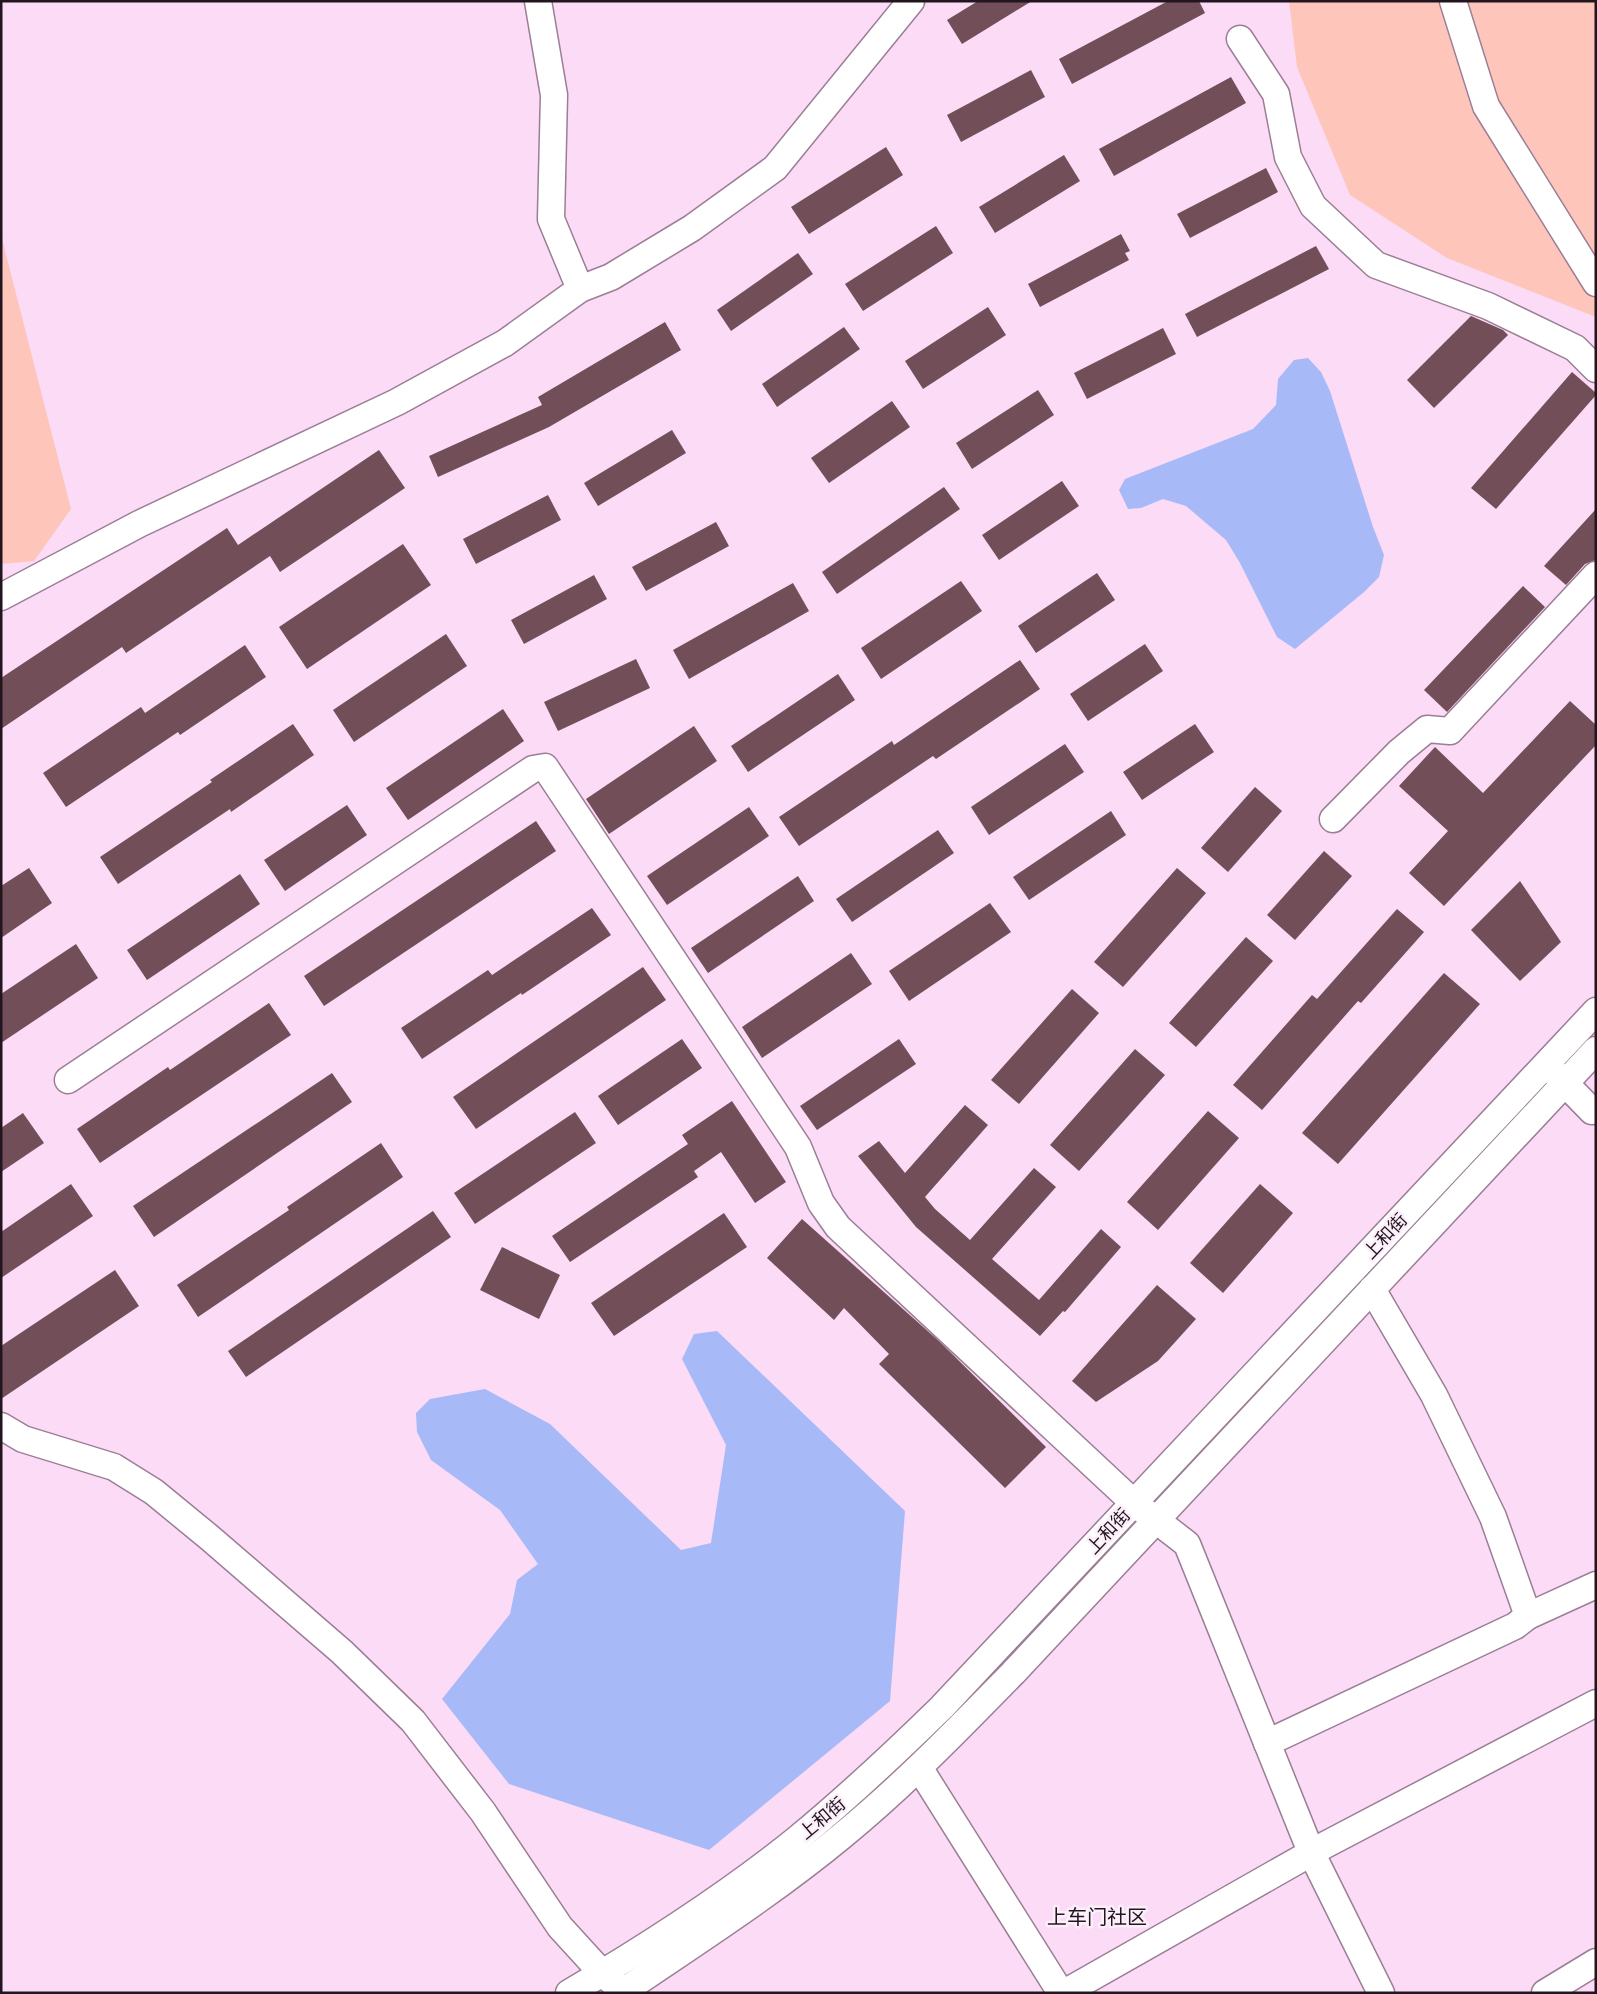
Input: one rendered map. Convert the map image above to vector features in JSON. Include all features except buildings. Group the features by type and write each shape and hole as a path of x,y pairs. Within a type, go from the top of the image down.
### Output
{"street":[{"path":"538,1 554,95 552,219 580,289"},
{"path":"1,597 139,524 397,402 505,343 580,289 611,277 692,228 775,168 911,1"},
{"path":"1452,1 1486,106 1596,283"},
{"path":"1240,38 1276,94 1288,157 1313,206 1376,265 1488,306 1575,348 1596,369"},
{"path":"1333,819 1399,752 1427,729 1450,731 1596,575"},
{"path":"68,1080 525,775 533,770 545,767 798,1147 821,1203 838,1226 1134,1503 1188,1544 1312,1852 1381,1993"},
{"name":"上和街","path":"569,1993 631,1956 736,1884 795,1841 863,1783 942,1707 1596,1011"},
{"name":"上和街","path":"623,1992 752,1905 843,1836 920,1769 1013,1673 1155,1519 1596,1050"},
{"path":"1546,1065 1592,1111"},
{"path":"1372,1289 1434,1395 1489,1509 1528,1616"},
{"path":"1,1426 23,1439 114,1467 154,1492 342,1652 413,1720 483,1812 560,1927 602,1973 623,1992"},
{"path":"1267,1743 1515,1626 1528,1616 1596,1585"},
{"path":"920,1769 1062,1993 1312,1852 1596,1703"},
{"path":"1545,1993 1596,1962"}],"shaded area":[{"path":"1289,1 1596,1 1596,317 1447,258 1350,195 1297,67"},
{"path":"1,235 71,509 34,561 1,564"}],"water":[{"path":"1308,358 1321,372 1330,391 1373,527 1384,555 1379,577 1364,592 1295,649 1277,637 1240,563 1226,540 1186,506 1163,499 1141,508 1128,509 1119,490 1125,479 1253,429 1276,405 1278,379 1294,360"},
{"path":"717,1331 905,1511 890,1701 709,1850 509,1784 442,1699 510,1614 517,1580 538,1564 500,1510 431,1460 417,1432 416,1413 430,1399 485,1389 550,1424 681,1550 711,1543 726,1445 682,1359 694,1334"}],"district":[{"name":"上车门社区","path":"1097,1917"}]}
